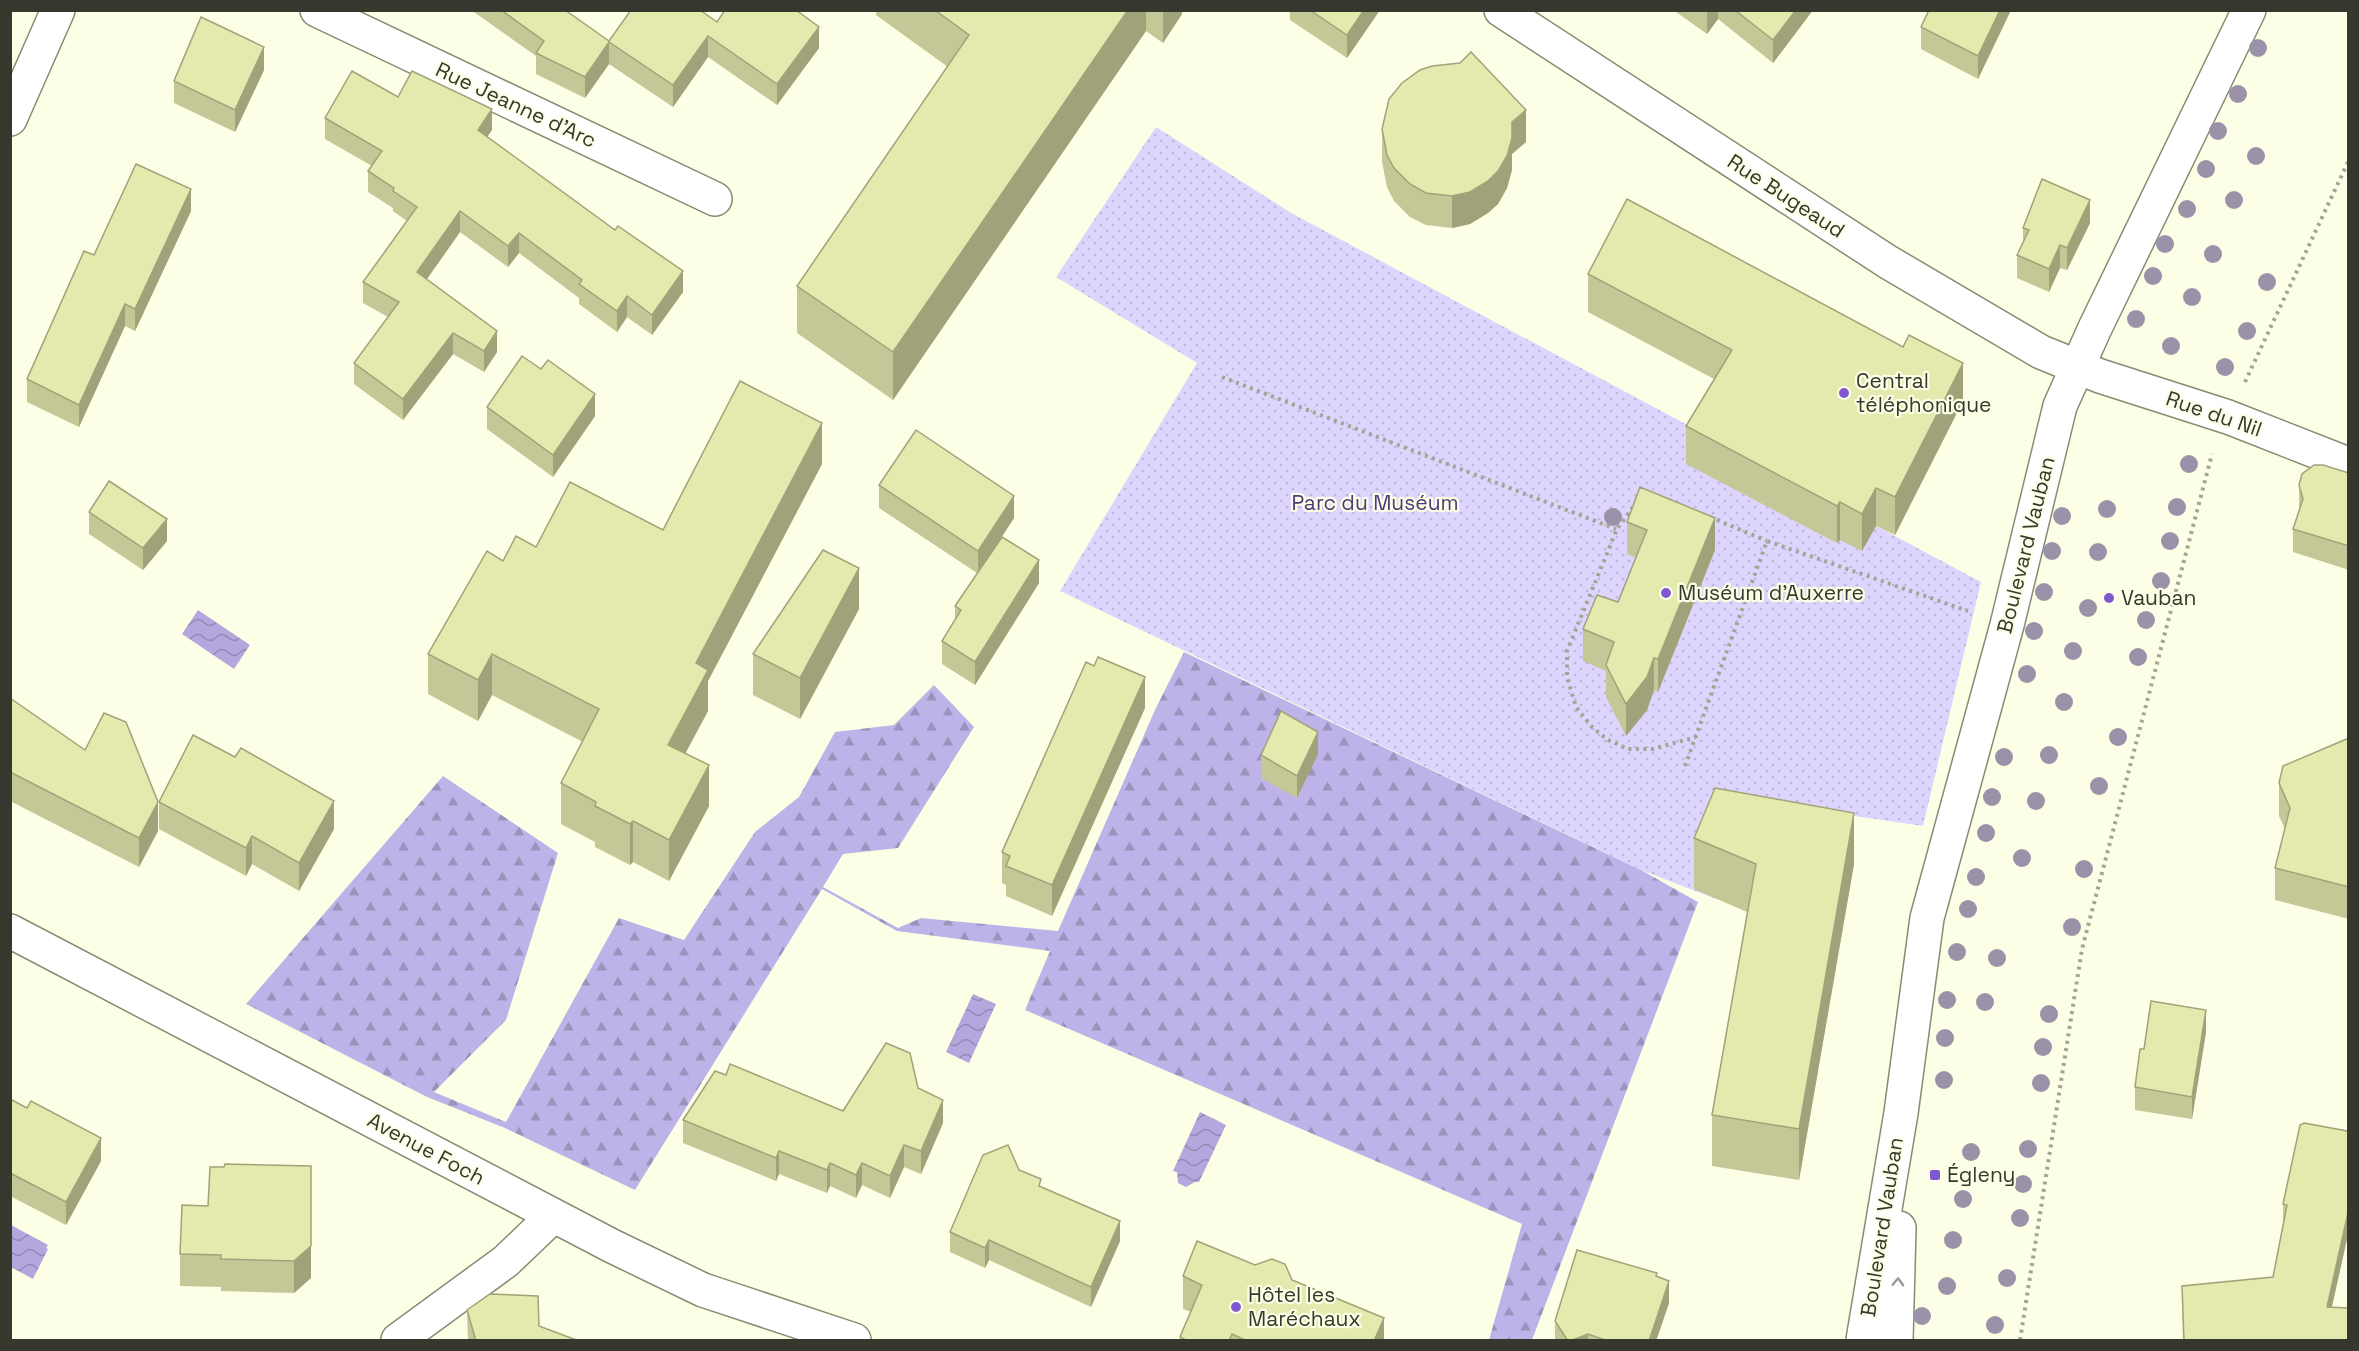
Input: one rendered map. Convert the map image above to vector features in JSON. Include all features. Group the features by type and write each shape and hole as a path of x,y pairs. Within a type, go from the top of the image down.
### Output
{"main road":[{"path":"10,119 58,10"},
{"name":"Rue Jeanne d'Arc","path":"317,10 715,199"},
{"name":"Rue Bugeaud","path":"1501,10 1888,262 2041,352 2078,367"},
{"name":"Boulevard Vauban","path":"1863,1341 1901,1113 1927,918 2007,625 2060,406 2095,328 2249,10"},
{"name":"Rue du Nil","path":"2078,367 2228,417 2349,464"},
{"name":"Avenue Foch","path":"10,931 553,1216 703,1290 854,1341"},
{"name":"Boulevard Vauban","path":"1896,1341 1901,1113"},
{"path":"398,1341 506,1261 553,1216"}],"path":[{"path":"2020,1341 2082,949 2213,453 2349,162"},
{"path":"1222,377 1617,529"},
{"path":"1634,506 1617,529 1568,651 1567,677 1576,707 1592,727 1608,740 1628,749 1653,749 1696,737"},
{"path":"1706,515 1767,541 1974,613"},
{"path":"1685,766 1767,541"}],"green space":[{"name":"Parc du Muséum","path":"1156,127 1293,214 1981,582 1923,826 1773,804 1716,899 1641,870 1060,591 1197,363 1056,277"},
{"path":"1184,652 1641,870 1698,902 1532,1340 1489,1340 1522,1224 1025,1010 1050,951 897,931 822,889 635,1190 505,1128 427,1097 246,1004 443,776 558,853 506,1020 434,1092 506,1122 619,918 684,940 755,832 799,797 835,732 894,725 934,685 974,727 898,848 843,854 823,887 898,928 921,918 1058,931 1155,710"}],"water":[{"path":"198,610 250,645 234,669 182,634"},
{"path":"973,994 996,1004 969,1063 946,1052"},
{"path":"1200,1112 1226,1125 1199,1182 1186,1187 1178,1183 1177,1172 1173,1171"},
{"path":"11,1225 48,1245 33,1279 11,1267"}],"building":[{"path":"501,10 565,10 609,41 631,10 700,10 717,22 725,10 796,10 819,27 777,84 708,36 673,85 609,42 585,77 536,53 544,41"},
{"path":"935,10 1128,10 893,352 797,286 969,35"},
{"path":"1310,10 1364,10 1347,35"},
{"path":"1735,10 1796,10 1773,40"},
{"path":"1929,10 2000,10 1978,56 1921,27"},
{"path":"201,17 264,47 235,110 174,81"},
{"path":"1471,52 1526,110 1512,122 1512,138 1507,156 1498,171 1488,181 1470,192 1452,196 1426,193 1410,184 1394,168 1387,155 1382,129 1389,99 1402,83 1420,70 1432,66 1460,63"},
{"path":"352,71 398,97 412,71 492,109 478,130 615,230 618,226 683,271 652,315 627,296 617,311 579,284 582,280 519,233 508,246 460,211 417,272 497,331 484,351 453,333 403,399 354,363 399,302 363,282 417,207 368,171 382,151 325,118"},
{"path":"136,164 191,189 135,309 125,304 79,405 27,379 84,251 94,255"},
{"path":"2042,179 2090,200 2067,248 2060,245 2049,269 2017,255 2029,230 2023,228"},
{"path":"1627,199 1903,347 1909,335 1963,363 1895,497 1876,488 1862,514 1840,502 1837,506 1686,426 1732,350 1588,274"},
{"path":"522,356 541,369 548,360 595,394 553,455 487,407"},
{"path":"740,381 822,423 696,663 708,670 668,745 709,765 669,840 633,821 630,824 595,806 596,802 561,783 599,709 492,654 478,680 428,654 487,551 503,561 516,536 536,547 570,482 663,530"},
{"path":"916,430 1014,496 978,551 879,485"},
{"path":"2314,465 2323,465 2349,473 2349,546 2293,529 2303,499 2299,485 2302,474"},
{"path":"109,481 167,519 143,548 89,512"},
{"name":"Muséum d'Auxerre","path":"1640,487 1715,518 1658,659 1654,658 1647,677 1626,704 1606,665 1614,642 1583,629 1597,595 1618,602 1647,530 1627,522"},
{"path":"1002,537 1039,560 975,662 942,641 961,610 955,606"},
{"path":"823,550 859,568 800,678 753,654"},
{"path":"1098,657 1145,677 1052,885 1006,866 1010,856 1002,852 1086,662 1094,666"},
{"path":"10,698 85,750 104,713 126,722 158,802 139,838 10,772"},
{"path":"1281,711 1318,732 1297,776 1261,755"},
{"path":"193,735 235,757 241,748 334,801 299,863 252,836 246,848 159,802"},
{"path":"2349,738 2349,887 2275,868 2290,808 2279,783 2283,766"},
{"path":"1715,788 1854,813 1799,1129 1712,1115 1756,864 1694,838"},
{"path":"2151,1001 2206,1010 2192,1097 2135,1087 2140,1049 2144,1049"},
{"path":"886,1043 910,1053 918,1088 943,1100 921,1151 904,1145 890,1176 862,1163 856,1175 830,1163 827,1170 779,1151 776,1158 683,1120 715,1071 726,1075 730,1064 843,1111"},
{"path":"10,1099 27,1108 31,1101 101,1138 66,1202 10,1173"},
{"path":"2304,1123 2347,1131 2349,1136 2349,1208 2327,1307 2349,1308 2349,1341 2184,1341 2182,1286 2273,1277 2287,1205 2283,1204 2300,1125"},
{"path":"1008,1145 1019,1170 1041,1179 1039,1186 1120,1221 1091,1287 989,1240 985,1248 950,1232 983,1155"},
{"path":"225,1164 311,1166 311,1246 294,1261 221,1259 221,1255 180,1254 182,1205 208,1206 210,1167 224,1167"},
{"path":"1197,1241 1255,1265 1272,1259 1285,1264 1292,1280 1384,1318 1374,1341 1247,1341 1232,1334 1229,1341 1188,1341 1180,1337 1202,1285 1183,1276"},
{"path":"1577,1250 1657,1273 1656,1276 1669,1281 1649,1341 1608,1341 1588,1334 1568,1341 1555,1321"},
{"path":"490,1294 538,1296 539,1326 579,1341 476,1341 467,1310"}],"place":[{"name":"Central téléphonique","path":"1844,393"},
{"name":"Muséum d'Auxerre","path":"1666,593"},
{"name":"Vauban","path":"2109,598"},
{"name":"Égleny","path":"1935,1175"},
{"name":"Hôtel les Maréchaux","path":"1236,1307"}]}
